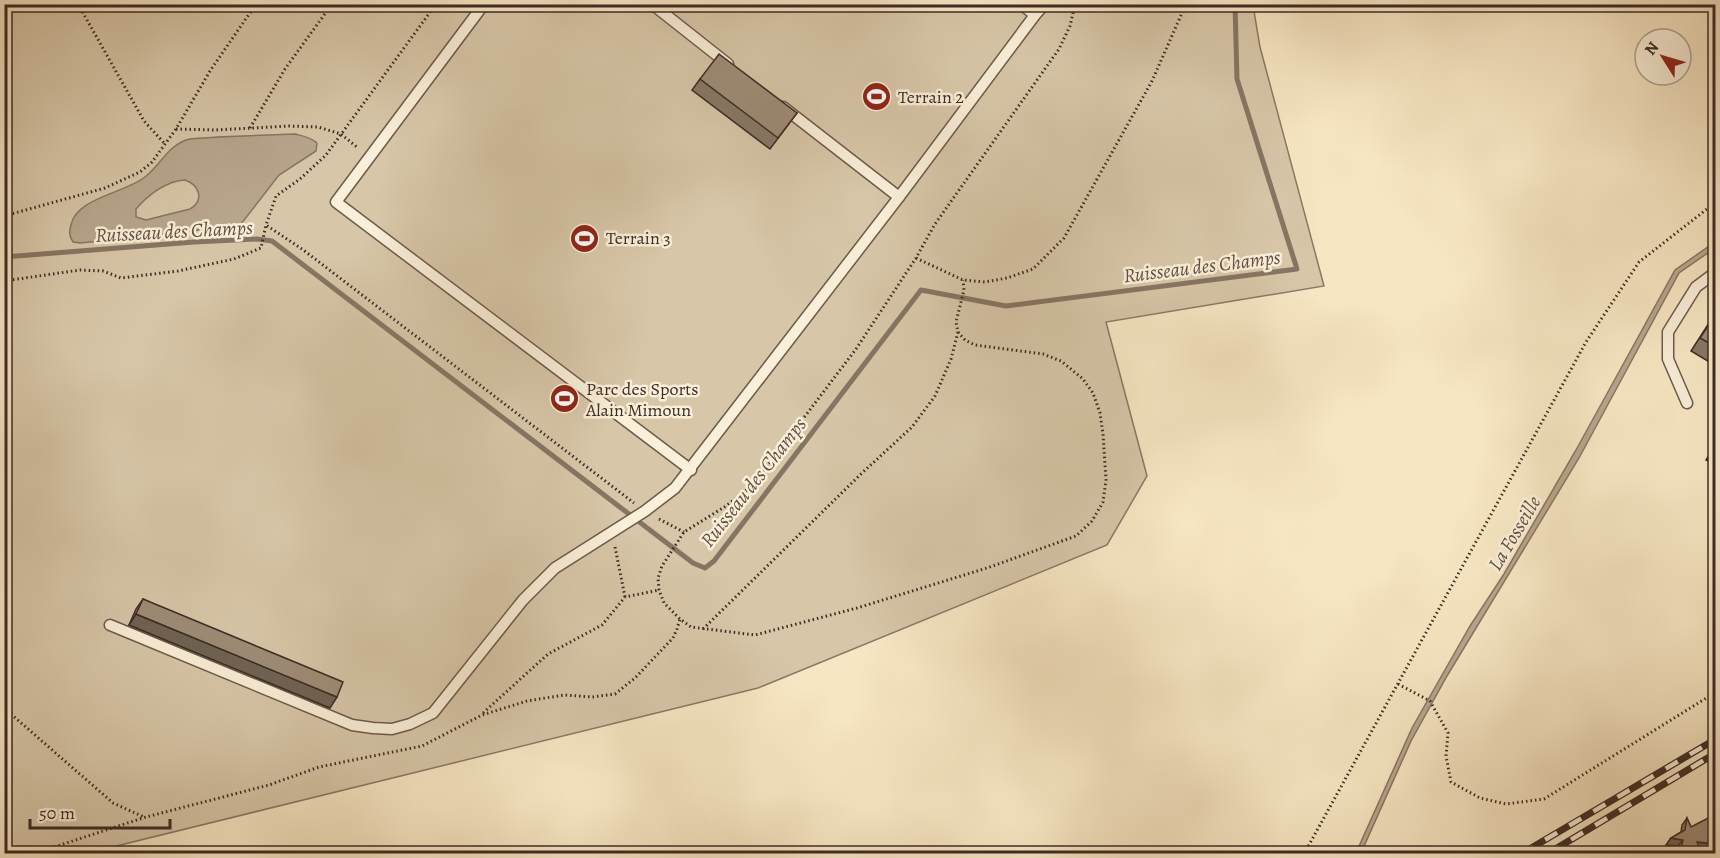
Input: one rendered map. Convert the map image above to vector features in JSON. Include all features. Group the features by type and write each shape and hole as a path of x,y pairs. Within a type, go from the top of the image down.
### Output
{"lane":[{"path":"484,4 336,202 691,470"},
{"path":"651,4 734,69"},
{"path":"1021,4 1035,15"},
{"path":"110,625 352,725 392,729 410,724 433,713 523,600 555,568 643,512 675,488 691,470 1045,4"},
{"path":"771,97 899,197"},
{"path":"1687,403 1668,359 1668,332 1696,287 1716,272"}],"path":[{"path":"78,4 144,121 165,144"},
{"path":"4,216 105,188 140,172 152,162 176,129 210,71 256,4"},
{"path":"250,128 285,69 332,4"},
{"path":"958,332 965,340 975,345 1043,354 1061,361 1083,379 1093,393 1100,413 1106,480 1103,502 1092,521 1077,536 987,568 857,608 755,635 691,627 664,603 659,590 658,578 662,566 684,532 726,506 752,486 856,348 916,258 935,224 1059,49 1070,26 1075,4"},
{"path":"916,258 963,280 985,282 1007,278 1033,269 1064,238 1152,81 1186,4"},
{"path":"176,129 318,127 341,134 368,157"},
{"path":"1304,854 1593,332 1639,262 1716,202"},
{"path":"4,280 80,270 103,271 121,278 166,273 234,259 261,248 266,225"},
{"path":"703,629 862,472 912,427 935,396 951,359 958,332 956,322 964,290 963,280"},
{"path":"643,512 684,532"},
{"path":"612,531 625,597"},
{"path":"482,714 548,654 602,625 625,597 659,590"},
{"path":"33,854 146,817 269,785 319,767 422,746 482,714 527,701 564,695 592,697 615,694 635,678 673,638 680,619"},
{"path":"1398,684 1430,701 1448,733 1446,756 1451,782 1480,798 1506,804 1544,799 1716,692"},
{"path":"4,708 113,803 146,817"}],"shaded area":[{"name":"Parc des Sports Alain Mimoun","path":"5,5 1253,5 1260,47 1324,286 1106,322 1147,476 1107,545 758,688 88,853 5,854"}],"water":[{"path":"295,134 312,139 317,143 316,151 279,175 241,224 155,236 80,243 72,240 71,225 82,208 136,183 151,172 170,150 182,142 196,138","holes":["178,181 190,182 197,189 199,197 190,209 146,220 136,217 136,209 158,190"]},
{"path":"1715,242 1715,248 1679,273 1579,458 1447,676 1411,741 1361,853 1356,853 1412,728 1470,626 1504,574 1576,450 1675,270"}],"building":[{"path":"719,54 797,113 778,138 700,79"},
{"path":"1716,314 1716,347 1700,338"},
{"path":"143,599 343,682 337,697 136,614"},
{"path":"1716,814 1716,844 1697,842 1701,852 1681,849 1683,840 1671,838 1685,830 1687,818 1691,827"}],"waterway":[{"name":"Ruisseau des Champs","path":"4,257 194,242 257,239 272,241 693,563 705,568 714,561 921,290 1006,306 1297,269 1237,79 1235,4"}],"railway":[{"path":"1521,854 1716,739"},
{"path":"1547,854 1716,753"}],"place":[{"name":"Terrain 2","path":"877,97"},
{"name":"Terrain 3","path":"585,238"},
{"name":"Parc des Sports Alain Mimoun","path":"565,399"}],"water label":[{"name":"La Fosseille","path":"1514,533"}]}
